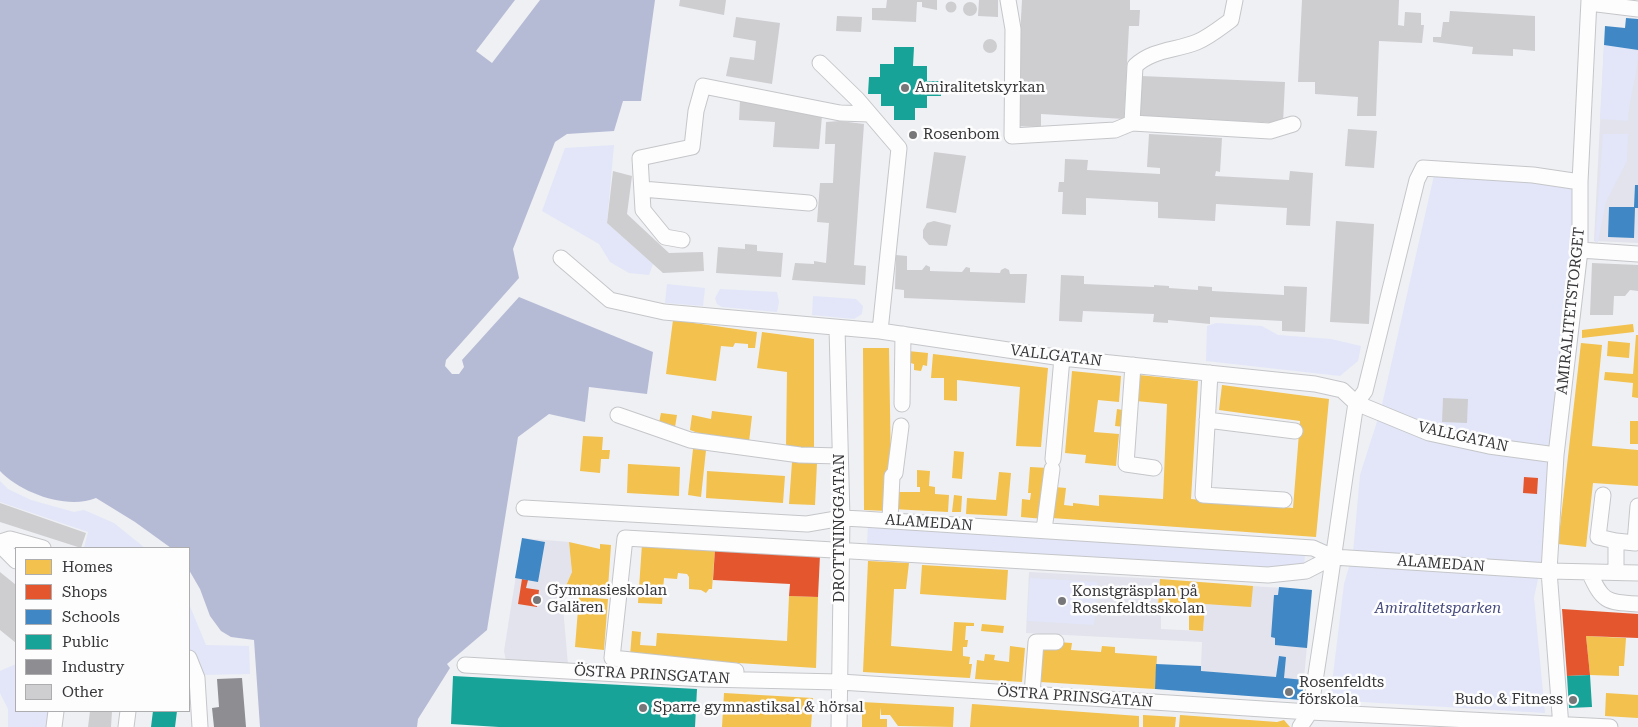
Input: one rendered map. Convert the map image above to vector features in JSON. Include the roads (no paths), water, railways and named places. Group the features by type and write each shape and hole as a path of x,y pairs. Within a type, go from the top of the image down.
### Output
{"street":[{"path":"1008,0 1013,28 1012,136 1115,130 1132,123 1270,131 1293,124"},
{"path":"1132,123 1135,66 1144,57 1197,42 1220,28 1231,20 1235,0"},
{"path":"1589,2 1638,9"},
{"name":"AMIRALITETSTORGET","path":"1560,725 1549,571 1556,455 1580,250 1580,182 1589,2"},
{"path":"820,63 870,114 899,148 880,331"},
{"path":"682,240 665,237 643,210 640,158 692,147 696,111 703,86 840,113 870,114"},
{"path":"1300,727 1310,712 1332,581 1333,557 1356,403 1365,391 1417,180 1423,168 1533,175 1580,182"},
{"path":"642,189 809,203"},
{"path":"1580,250 1638,254"},
{"name":"VALLGATAN","path":"561,258 610,300 664,312 880,331 1062,358 1316,384 1342,390 1356,403 1429,433 1489,446 1556,455"},
{"name":"DROTTNINGGATAN","path":"837,328 842,518 839,727"},
{"path":"902,404 904,334"},
{"path":"1044,530 1062,358"},
{"path":"1133,365 1126,464 1154,468"},
{"path":"1210,373 1203,495 1284,500"},
{"path":"618,415 690,440 790,454 840,456"},
{"path":"1207,420 1295,431"},
{"path":"890,520 892,476 895,473 901,426"},
{"path":"1603,494 1598,537 1635,543 1638,506"},
{"name":"ALAMEDAN","path":"524,508 807,524 842,518 890,520 1313,548 1333,557 1549,571 1638,573"},
{"name":"ALAMEDAN","path":"612,658 625,538 1268,574 1306,571 1333,557"},
{"path":"15,560 0,543 10,539 39,547"},
{"path":"1616,540 1616,572"},
{"path":"1589,572 1599,593 1611,602 1638,604"},
{"path":"1032,694 1036,642 1056,642"},
{"name":"ÖSTRA PRINSGATAN","path":"612,658 840,682"},
{"path":"190,661 196,678 200,727"},
{"name":"ÖSTRA PRINSGATAN","path":"465,665 704,679 840,682 1310,712"},
{"path":"54,727 56,712"},
{"path":"126,727 128,712"},
{"path":"1310,712 1425,721 1610,727"}],"place":[{"name":"Amiralitetskyrkan","path":"905,88"},
{"name":"Rosenbom","path":"913,135"},
{"name":"Gymnasieskolan Galären","path":"537,600"},
{"name":"Konstgräsplan på Rosenfeldtsskolan","path":"1062,601"},
{"name":"Rosenfeldts förskola","path":"1289,692"},
{"name":"Budo & Fitness","path":"1573,700"},
{"name":"Sparre gymnastiksal & hörsal","path":"643,708"}],"park label":[{"name":"Amiralitetsparken","path":"1438,609"}]}
